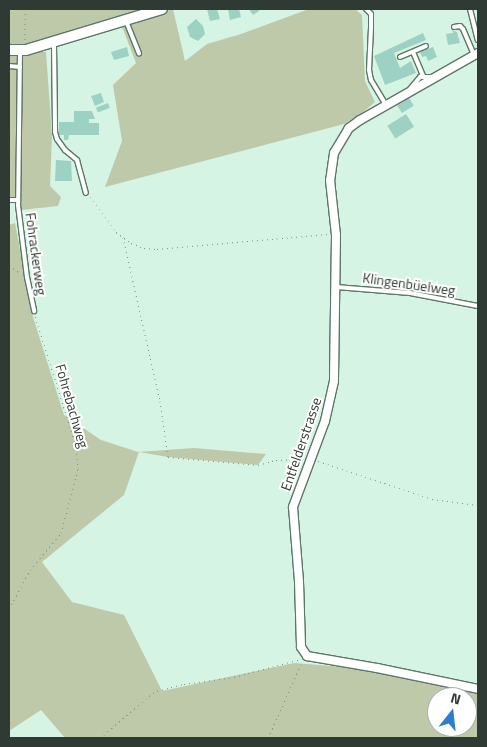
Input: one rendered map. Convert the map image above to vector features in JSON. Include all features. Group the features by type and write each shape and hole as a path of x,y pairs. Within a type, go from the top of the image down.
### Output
{"street":[{"path":"9,50 21,51 125,18 162,9"},
{"name":"Entfelderstrasse","path":"307,656 301,647 300,582 294,507 310,458 325,421 334,381 336,235 330,180 334,153 349,128 476,54"},
{"path":"307,656 478,689"}],"lane":[{"path":"366,9 371,14 372,28 369,70 371,80 386,106"},
{"path":"470,9 478,40"},
{"path":"125,18 139,53"},
{"path":"454,27 460,26 463,29 476,54"},
{"path":"55,41 55,132 57,139 65,150 77,160 86,193"},
{"path":"400,57 426,46"},
{"name":"Fohrackerweg","path":"21,51 18,200 27,277 34,311"},
{"path":"412,52 423,76"},
{"path":"9,66 20,67"},
{"path":"408,93 416,80 423,76 434,78"},
{"path":"9,200 18,200"},
{"name":"Klingenbüelweg","path":"336,287 410,293 478,306"}],"path":[{"path":"21,51 26,34 25,9"},
{"path":"86,193 123,237 131,244 144,248 157,249 322,233"},
{"path":"123,237 160,401 168,457 258,465 276,460 295,460"},
{"path":"9,265 27,277"},
{"name":"Fohrebachweg","path":"9,609 30,570 60,533 78,469 76,446 34,311"},
{"path":"310,458 432,499 478,505"},
{"path":"100,738 149,696 158,692 184,684 234,677 307,656"},
{"path":"268,738 298,669 307,656"}],"green space":[{"path":"9,9 148,9 44,41 9,46"},
{"path":"173,9 185,61 207,44 241,34 309,9 355,9 362,15 365,81 375,102 344,124 105,187 122,141 113,85 136,63 121,24"},
{"path":"9,52 46,52 52,136 50,186 61,197 58,206 21,210 15,197 9,197"},
{"path":"15,223 33,317 64,415 101,440 138,452 194,448 266,454 258,465 168,457 139,452 124,495 42,562 72,602 124,615 162,691 294,663 368,669 447,687 427,687 427,737 477,737 478,694 478,738 65,738 41,710 9,731 9,225"}],"building":[{"path":"207,9 217,9 220,19 210,21"},
{"path":"228,9 239,9 241,17 230,20"},
{"path":"249,9 259,9 259,11 253,15"},
{"path":"196,19 203,26 205,34 198,41 190,37 187,27"},
{"path":"452,30 457,32 460,43 448,45 446,34 453,33"},
{"path":"423,33 426,40 394,53 400,68 411,61 416,73 385,85 374,56"},
{"path":"127,47 129,56 114,60 111,52"},
{"path":"433,47 437,57 428,61 426,56 422,57 420,52"},
{"path":"101,93 104,102 95,106 91,96"},
{"path":"409,98 414,106 402,113 397,105"},
{"path":"108,103 110,108 98,113 96,108"},
{"path":"74,111 92,111 95,119 89,119 89,123 99,123 99,135 69,135 68,140 64,140 64,135 59,135 59,122 74,122"},
{"path":"406,114 414,127 395,138 387,126"},
{"path":"56,160 71,161 72,181 55,181"}]}
